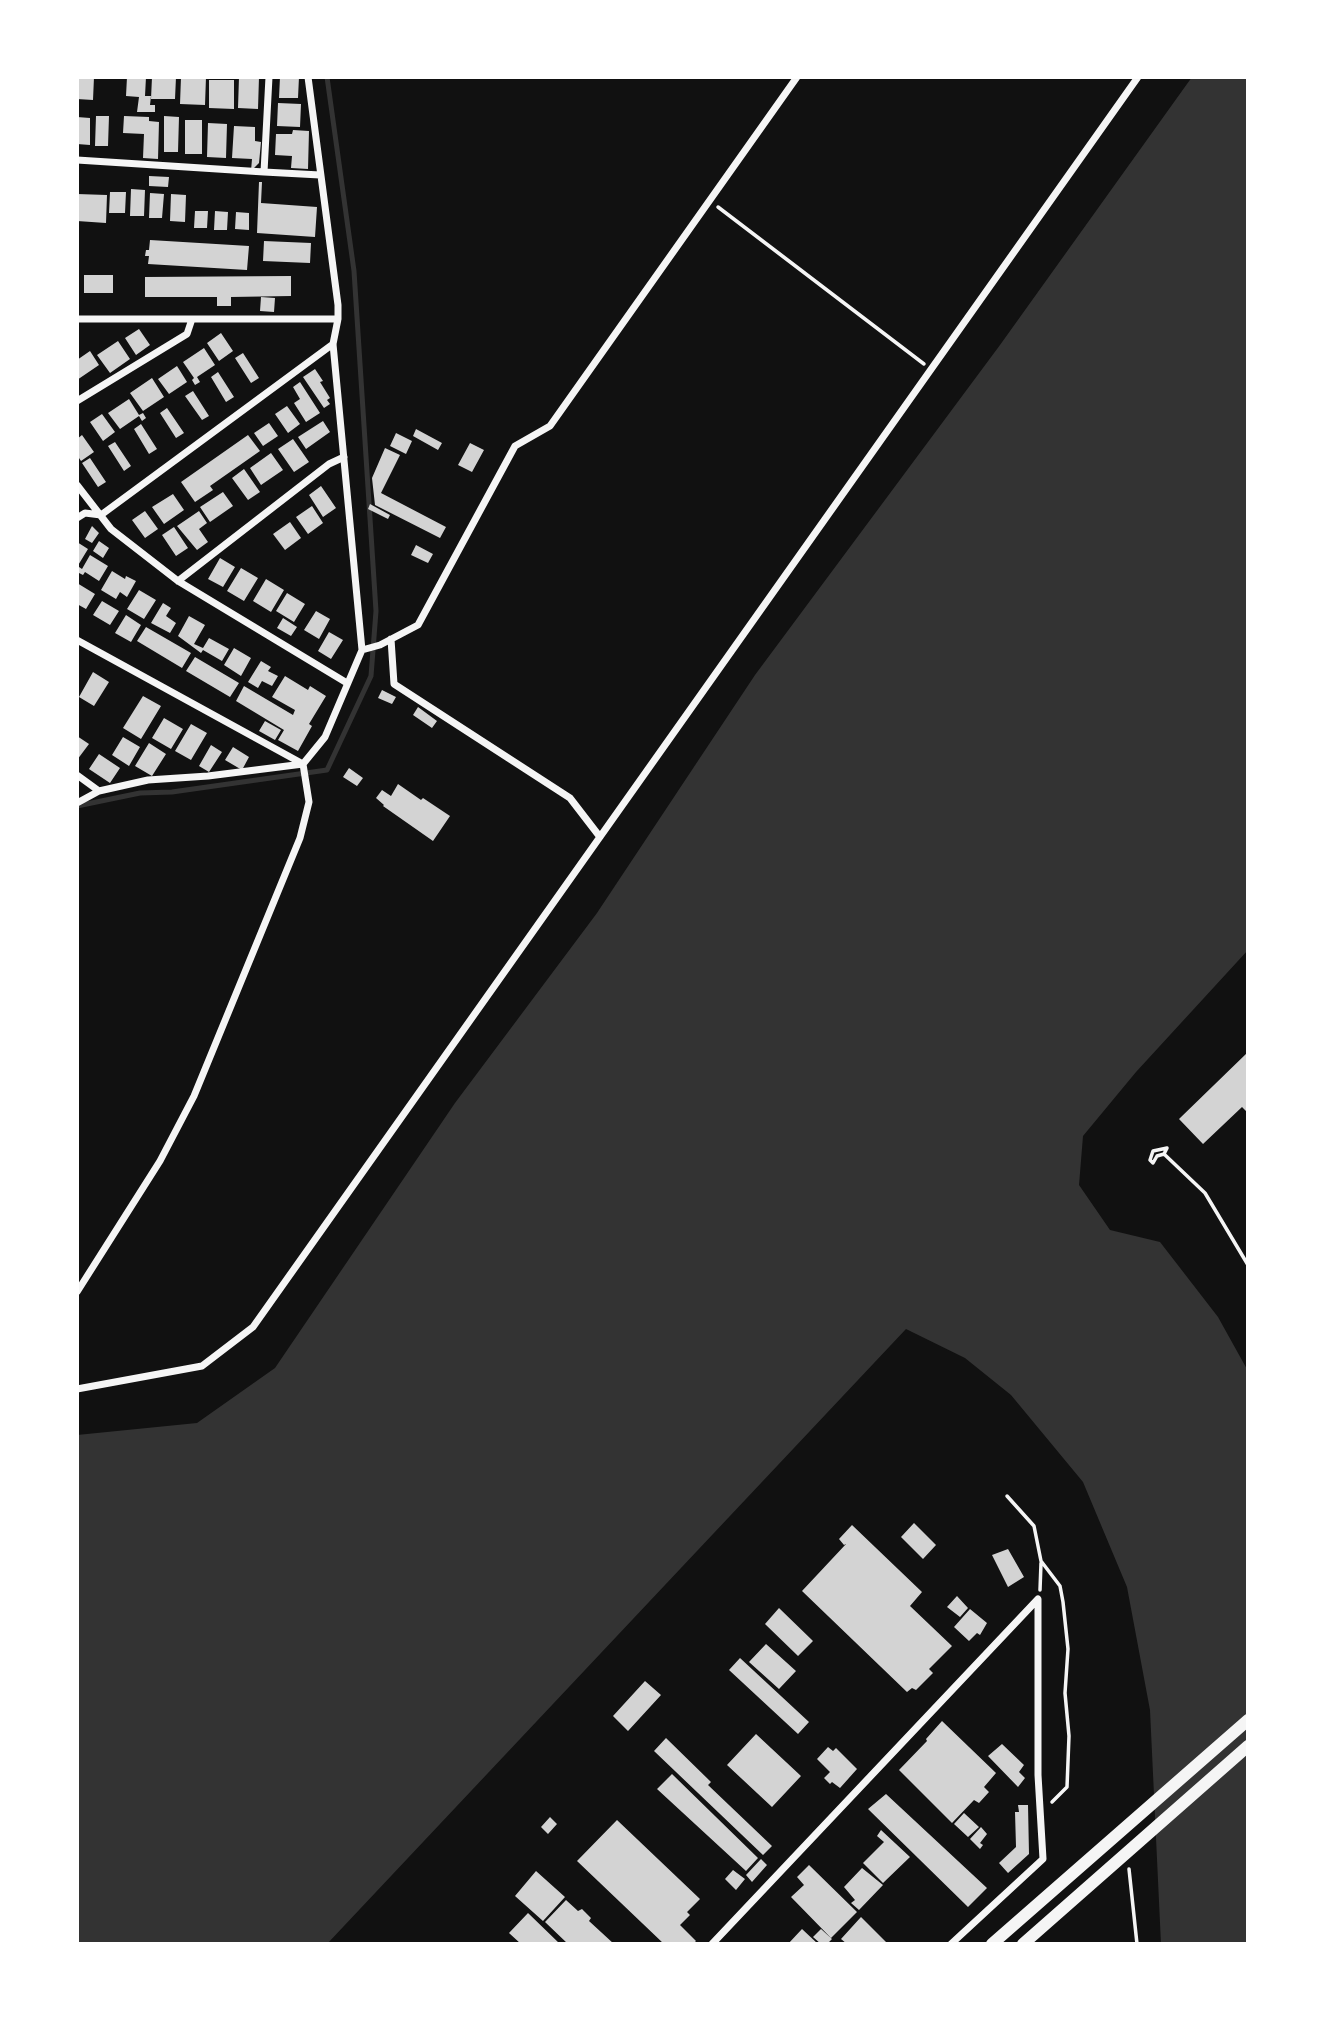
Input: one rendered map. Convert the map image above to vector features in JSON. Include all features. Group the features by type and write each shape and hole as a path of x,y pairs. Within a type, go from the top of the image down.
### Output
{"street":[{"path":"264,173 269,77"},
{"path":"77,803 99,791 148,780 303,765 325,737 339,709 346,683 365,650 333,344 338,319 307,77"},
{"path":"365,650 418,625 515,446 550,426 797,77"},
{"path":"77,1389 202,1366 253,1327 1138,77"},
{"path":"77,160 320,175"},
{"path":"77,319 338,319"},
{"path":"77,401 187,334 192,319"},
{"path":"77,518 85,513 101,515 333,344"},
{"path":"178,581 329,464 344,457"},
{"path":"77,485 111,529 178,581 346,683"},
{"path":"391,639 394,684 570,798 600,837"},
{"path":"77,640 303,765"},
{"path":"77,1292 160,1161 194,1096 300,838 309,802 303,765"},
{"path":"77,775 99,791"},
{"path":"951,1944 1043,1859 1038,1599"},
{"path":"712,1944 1038,1599"},
{"path":"992,1944 1248,1720"},
{"path":"1023,1944 1248,1746"}],"path":[{"path":"709,201 931,369"},
{"path":"1167,1148 1164,1154 1157,1156 1153,1163 1150,1160 1153,1151 1167,1148"},
{"path":"1164,1154 1205,1193 1248,1265"},
{"path":"1007,1496 1034,1526 1041,1561 1038,1599"},
{"path":"1040,1805 1056,1801 1068,1787 1069,1736 1065,1693 1068,1649 1063,1602 1060,1586 1041,1561"},
{"path":"1128,1851 1137,1944"}],"shaded area":[{"path":"1192,77 1248,77 1248,950 1136,1072 1083,1136 1079,1185 1110,1230 1160,1242 1218,1317 1248,1371 1248,1944 1161,1944 1150,1710 1127,1587 1083,1482 1011,1395 965,1358 906,1329 327,1944 77,1944 77,1435 197,1423 275,1368 455,1103 597,913 755,675 1000,345"}],"building":[{"path":"77,77 94,77 93,100 77,99"},
{"path":"127,77 146,77 145,96 151,96 150,105 155,105 155,112 137,112 139,97 126,96"},
{"path":"152,77 176,77 175,99 151,99"},
{"path":"181,77 206,77 205,105 180,104"},
{"path":"239,77 259,77 258,109 238,108"},
{"path":"280,77 299,77 298,98 279,98"},
{"path":"209,80 234,80 234,109 209,108"},
{"path":"278,103 301,104 300,127 277,126"},
{"path":"96,116 109,116 108,146 95,146"},
{"path":"124,116 149,117 149,121 159,122 158,159 143,158 144,134 123,133"},
{"path":"164,116 179,117 178,152 164,152"},
{"path":"77,117 90,118 90,145 77,144"},
{"path":"185,120 202,120 202,154 185,154"},
{"path":"208,123 227,124 226,158 207,157"},
{"path":"234,126 255,127 255,141 261,142 259,163 251,171 252,159 232,158"},
{"path":"293,130 309,131 308,169 291,168 292,156 275,155 276,134 292,134"},
{"path":"149,176 169,177 168,187 149,186"},
{"path":"259,182 262,182 261,203 317,207 315,237 257,233"},
{"path":"131,189 145,190 144,216 130,216"},
{"path":"110,192 126,192 125,213 109,213"},
{"path":"150,193 164,194 162,218 149,218"},
{"path":"77,194 107,195 106,223 77,221"},
{"path":"171,194 186,195 185,222 170,221"},
{"path":"195,211 208,211 207,228 194,228"},
{"path":"215,211 228,212 227,230 214,230"},
{"path":"236,212 249,213 249,230 235,229"},
{"path":"150,240 249,246 247,270 148,264 149,256 145,256"},
{"path":"264,241 311,243 310,263 263,261"},
{"path":"84,275 113,275 113,293 84,293"},
{"path":"291,276 291,296 231,297 231,306 217,306 217,297 145,297 145,277"},
{"path":"261,297 275,298 274,312 260,311"},
{"path":"139,329 150,345 136,355 125,338"},
{"path":"221,333 233,351 219,361 207,343"},
{"path":"118,341 130,359 110,373 97,355"},
{"path":"204,348 215,365 197,377 200,382 195,385 192,380 194,378 183,362"},
{"path":"90,351 99,365 77,380 77,360"},
{"path":"243,353 259,378 251,383 235,358"},
{"path":"177,366 187,382 169,394 158,379"},
{"path":"315,369 330,398 327,400 330,404 324,408 303,377"},
{"path":"218,372 234,397 226,402 211,377"},
{"path":"152,378 164,397 143,411 130,393"},
{"path":"300,382 320,413 306,422 294,403 300,399 293,387"},
{"path":"193,391 209,416 202,420 185,396"},
{"path":"129,399 139,415 143,413 146,418 142,421 139,416 120,429 108,413"},
{"path":"287,406 300,424 288,433 275,414"},
{"path":"167,408 184,433 176,438 160,413"},
{"path":"102,414 115,432 103,441 90,422"},
{"path":"323,421 330,432 306,449 298,437"},
{"path":"269,423 278,436 263,446 254,433"},
{"path":"141,424 157,449 149,454 134,429"},
{"path":"416,429 442,443 438,450 413,436"},
{"path":"396,433 412,441 406,454 390,446"},
{"path":"82,435 94,452 81,461 77,455 77,439"},
{"path":"248,435 260,451 210,486 213,490 195,502 181,482"},
{"path":"293,439 309,462 294,472 278,449"},
{"path":"115,442 131,466 124,471 108,446"},
{"path":"470,443 484,450 472,472 458,465"},
{"path":"385,448 400,455 381,493 446,527 440,538 375,505 372,478"},
{"path":"271,453 283,470 261,485 250,468"},
{"path":"90,458 106,482 98,487 82,463"},
{"path":"244,469 260,492 248,500 232,478"},
{"path":"321,486 336,508 323,517 309,495"},
{"path":"223,492 233,506 210,522 200,507"},
{"path":"173,494 184,510 164,524 152,507"},
{"path":"370,504 390,515 388,519 368,509"},
{"path":"312,506 323,523 308,534 296,517"},
{"path":"145,511 158,529 145,538 132,520"},
{"path":"199,511 207,523 199,529 208,542 197,550 177,526"},
{"path":"290,522 301,538 285,550 273,534"},
{"path":"92,526 99,533 92,543 85,539"},
{"path":"174,527 188,548 176,556 162,535"},
{"path":"99,541 109,548 103,558 93,551"},
{"path":"77,542 88,549 77,567"},
{"path":"416,545 433,554 428,563 411,555"},
{"path":"90,555 108,566 99,581 85,572 83,575 77,572 79,567 82,569"},
{"path":"220,558 235,567 223,587 208,579"},
{"path":"241,568 258,578 244,601 227,591"},
{"path":"112,571 125,579 126,576 136,581 127,597 120,592 116,599 101,590"},
{"path":"266,579 284,590 271,612 253,601"},
{"path":"77,583 95,594 86,609 77,604"},
{"path":"139,590 156,600 144,619 127,609"},
{"path":"287,593 305,604 294,622 276,611"},
{"path":"102,601 119,611 110,625 93,615"},
{"path":"163,603 171,608 166,616 176,623 170,633 151,623"},
{"path":"316,611 330,619 319,639 304,630"},
{"path":"126,615 141,625 131,642 115,633"},
{"path":"189,616 205,625 194,644 203,648 209,638 229,649 222,661 203,650 201,653 178,636"},
{"path":"283,618 297,627 291,636 277,628"},
{"path":"146,627 191,653 182,668 137,641"},
{"path":"329,632 343,640 331,659 318,651"},
{"path":"234,648 251,658 241,676 224,665"},
{"path":"195,657 239,683 230,697 186,671"},
{"path":"261,661 271,667 268,671 278,676 272,686 262,681 258,688 248,682"},
{"path":"93,672 109,682 94,706 79,697"},
{"path":"285,676 308,690 310,686 326,696 309,724 312,726 298,751 278,740 284,730 236,701 244,686 293,715 295,710 272,697"},
{"path":"382,690 396,697 392,704 378,698"},
{"path":"143,696 161,706 141,739 123,728"},
{"path":"418,707 437,721 432,728 413,715"},
{"path":"164,718 183,729 171,749 152,738"},
{"path":"265,721 281,730 275,740 259,731"},
{"path":"191,724 207,733 191,760 175,751"},
{"path":"77,736 89,744 77,760"},
{"path":"123,737 140,747 129,766 112,755"},
{"path":"149,743 166,754 152,776 135,766"},
{"path":"211,745 222,752 209,772 199,766"},
{"path":"233,747 249,757 242,770 225,760"},
{"path":"99,754 120,768 110,783 89,769"},
{"path":"349,768 363,778 357,786 343,777"},
{"path":"398,784 450,816 433,841 383,806 376,798 382,790 391,796"},
{"path":"1248,1052 1248,1113 1242,1107 1203,1144 1179,1119"},
{"path":"914,1523 936,1545 923,1559 901,1537"},
{"path":"852,1525 922,1592 910,1606 952,1646 929,1669 933,1673 916,1690 912,1688 907,1692 802,1591 846,1544 839,1539"},
{"path":"1008,1549 1024,1577 1008,1587 992,1555"},
{"path":"957,1596 968,1608 960,1617 947,1607"},
{"path":"779,1608 813,1641 798,1656 765,1624"},
{"path":"970,1609 987,1623 980,1635 977,1633 969,1641 954,1627"},
{"path":"766,1644 796,1671 779,1689 749,1662"},
{"path":"740,1658 809,1722 798,1734 729,1670"},
{"path":"645,1681 661,1695 628,1731 613,1716"},
{"path":"942,1721 996,1773 984,1787 989,1792 979,1803 974,1800 952,1823 899,1770"},
{"path":"756,1734 801,1776 772,1807 727,1765"},
{"path":"666,1738 711,1782 708,1785 772,1846 763,1855 654,1751"},
{"path":"1002,1744 1024,1765 1019,1772 1025,1778 1018,1787 988,1756"},
{"path":"828,1747 833,1751 836,1748 857,1769 840,1788 824,1778 830,1772 817,1759"},
{"path":"672,1774 758,1858 746,1871 657,1789"},
{"path":"886,1794 987,1888 968,1907 868,1809"},
{"path":"1018,1805 1028,1805 1029,1854 1008,1873 999,1863 1016,1847 1015,1812 1019,1812"},
{"path":"964,1813 979,1827 968,1837 954,1824"},
{"path":"550,1817 557,1824 548,1834 541,1827"},
{"path":"617,1820 700,1899 687,1912 690,1915 680,1925 696,1941 693,1944 664,1944 577,1861"},
{"path":"981,1827 987,1834 980,1843 983,1845 980,1849 970,1839"},
{"path":"881,1830 910,1857 883,1883 863,1863 884,1842 877,1836"},
{"path":"761,1859 767,1865 752,1882 746,1875"},
{"path":"809,1865 857,1912 831,1938 791,1897 804,1885 797,1877"},
{"path":"862,1868 883,1885 859,1910 851,1903 855,1900 844,1887"},
{"path":"733,1870 745,1879 736,1890 725,1879"},
{"path":"536,1871 565,1897 543,1921 515,1896"},
{"path":"566,1900 578,1911 582,1909 591,1918 589,1921 614,1944 568,1944 545,1922"},
{"path":"528,1913 560,1944 521,1944 509,1933"},
{"path":"861,1917 888,1944 847,1944 841,1939"},
{"path":"802,1929 818,1944 788,1944"},
{"path":"821,1929 832,1939 827,1944 821,1944 813,1937"}],"waterway":[{"path":"77,806 140,793 172,792 327,770 371,676 376,611 354,271 327,77"}]}
